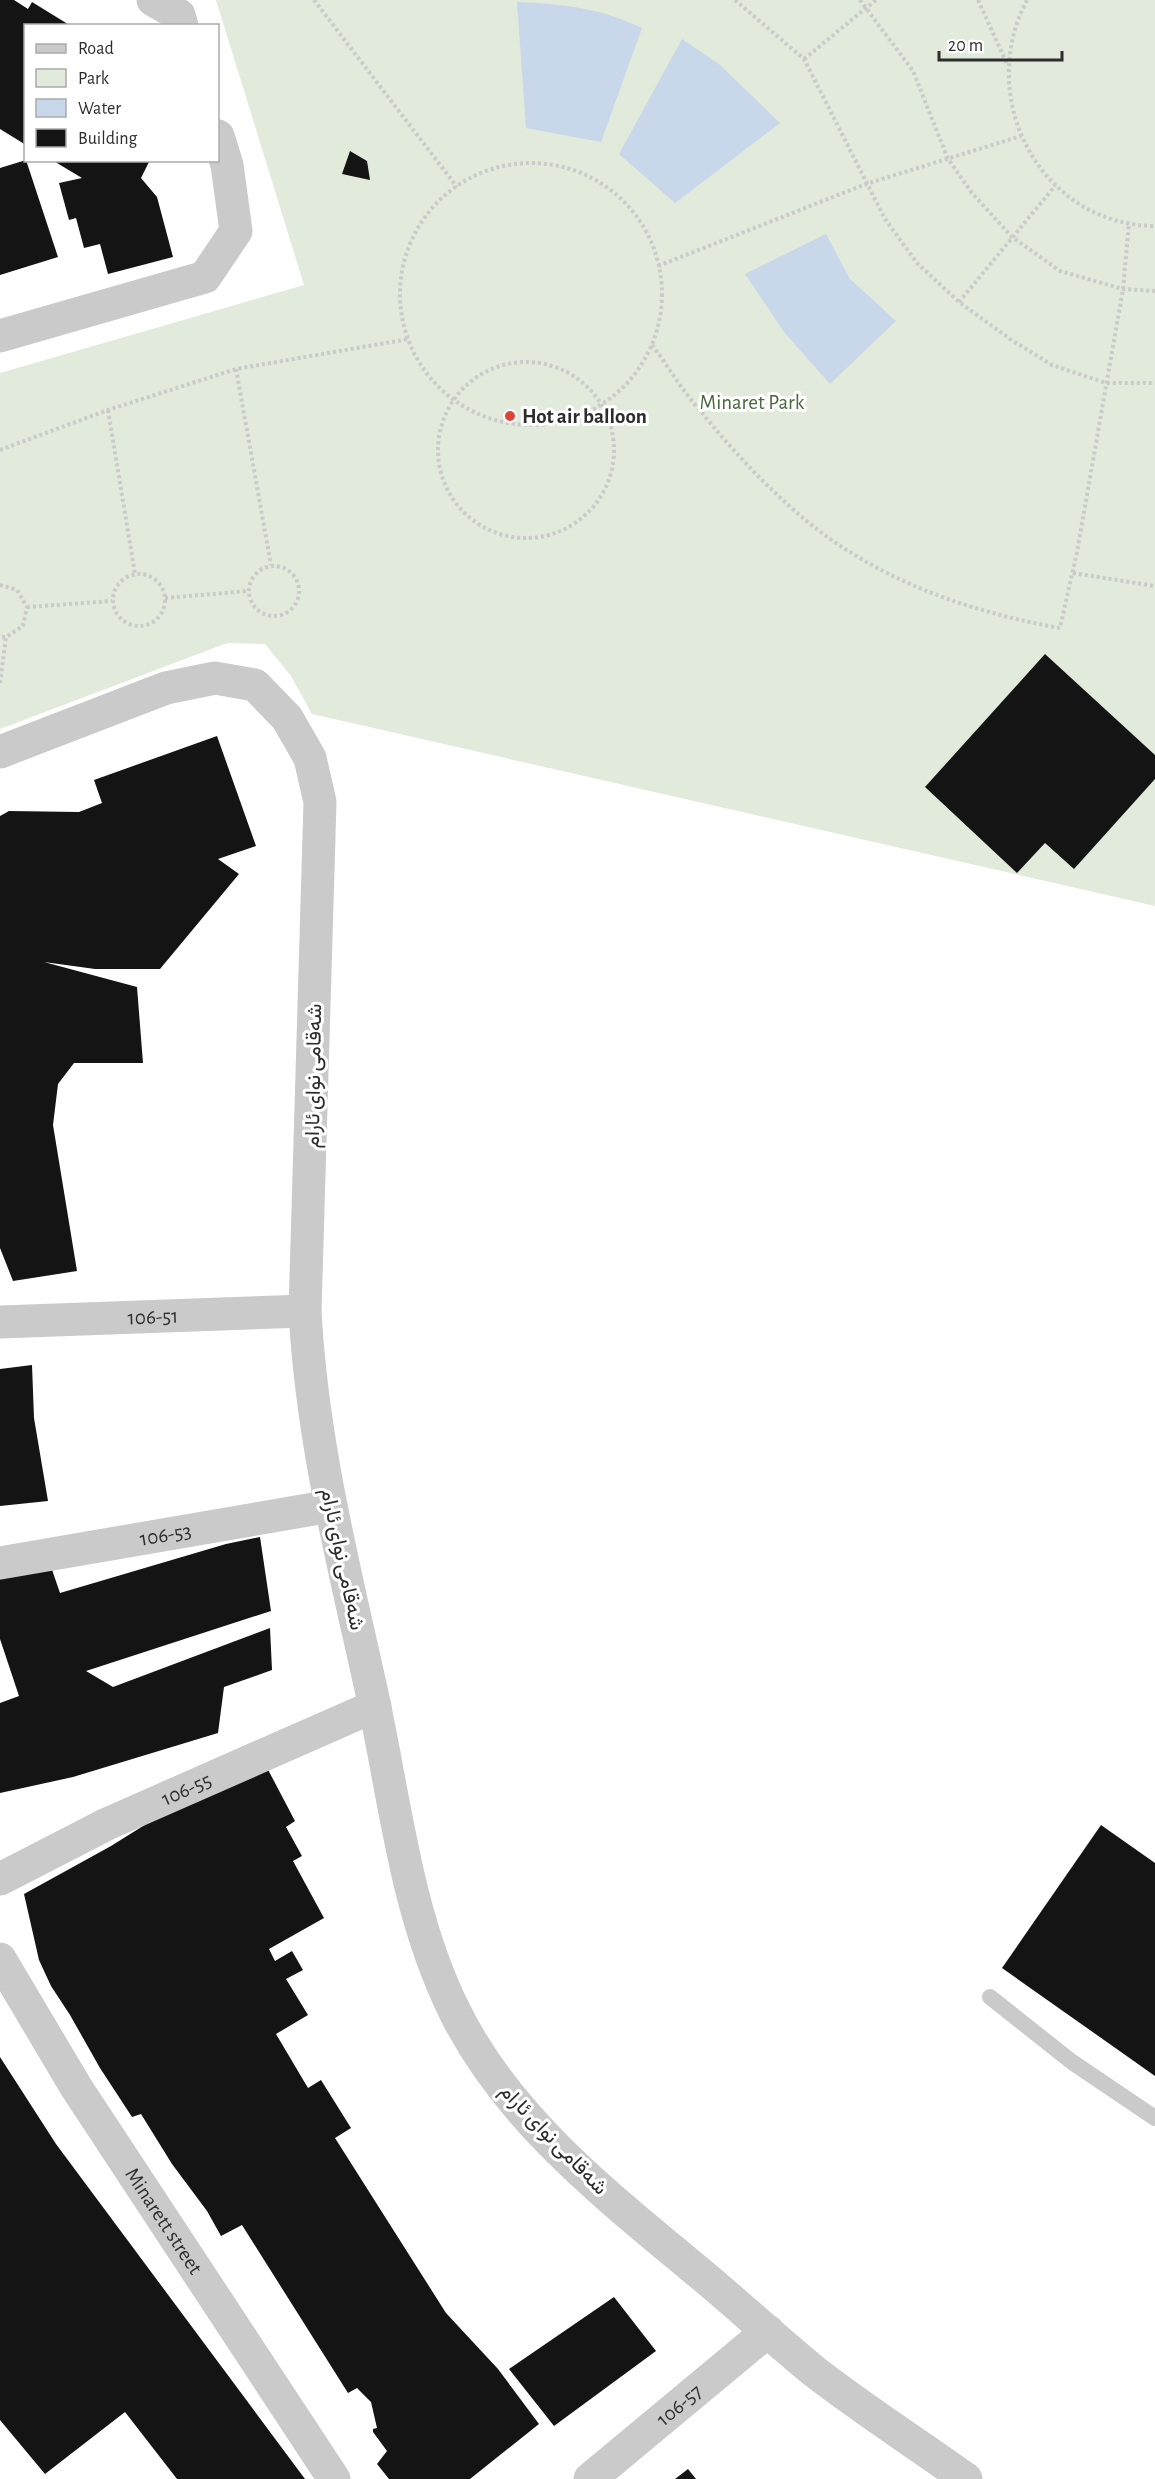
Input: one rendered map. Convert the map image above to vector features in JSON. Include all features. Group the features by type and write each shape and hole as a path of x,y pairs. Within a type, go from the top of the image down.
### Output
{"street":[{"path":"0,336 205,277 236,231 227,165 219,139"},
{"name":"شەقامی نوای ئارام","path":"0,752 166,688 215,678 255,685 287,718 310,758 320,802 320,847 305,1311 309,1377 317,1441 375,1706 409,1878 427,1947 456,2013 494,2075 539,2130 586,2178 815,2372 966,2479"},
{"name":"106-51","path":"0,1322 305,1311"},
{"name":"106-53","path":"0,1563 331,1506"},
{"name":"106-55","path":"0,1880 107,1824 375,1706"},
{"name":"Minarett street","path":"0,1959 76,2087 334,2479"},
{"name":"106-57","path":"590,2479 768,2331"}],"lane":[{"path":"990,1997 1072,2062 1155,2118"}],"path":[{"path":"314,0 457,187"},
{"path":"735,0 804,58 885,219 917,262 958,302 1010,339 1052,364 1106,383 1155,383"},
{"path":"860,0 868,7 913,71 948,159 972,193 1012,237 1060,271 1123,289 1155,291"},
{"path":"804,58 876,0"},
{"path":"978,0 1008,65"},
{"path":"1027,0 1014,32 1008,65 1009,94 1021,136 1031,156 1055,186 1078,203 1102,215 1129,224 1155,226"},
{"path":"658,266 866,184 1021,136"},
{"path":"516,163 557,165 585,174 610,189 631,209 647,233 658,266 662,288 660,317 652,345 638,370 619,392 601,405 556,423 514,425 474,412 455,400 440,388 414,354 401,315 401,272 415,232 441,199 457,187 475,175 516,163"},
{"path":"958,302 1055,186"},
{"path":"652,345 697,407 759,476 850,552 933,594 1028,622 1060,628 1123,289 1129,224"},
{"path":"0,450 108,410 236,369 409,339"},
{"path":"531,362 557,368 580,380 601,405 609,421 615,446 612,472 603,495 586,515 565,530 541,537 516,538 490,531 467,516 450,494 440,469 439,442 445,416 455,400 459,393 480,375 505,364 531,362"},
{"path":"236,369 271,565"},
{"path":"108,410 135,574"},
{"path":"271,565 280,565 290,570 300,586 295,606 278,616 268,616 252,605 248,591 253,575 271,565"},
{"path":"1072,573 1155,586"},
{"path":"135,574 154,579 165,598 160,615 143,626 133,626 124,621 117,614 112,601 118,585 135,574"},
{"path":"0,585 17,590 27,607 22,626 6,637 0,637"},
{"path":"165,598 248,591"},
{"path":"27,607 112,601"},
{"path":"0,683 6,637"}],"green space":[{"name":"Minaret Park","path":"216,0 1155,0 1155,906 312,714 291,676 265,644 227,643 0,729 0,373 304,285"}],"water":[{"path":"517,2 581,8 642,28 601,142 526,128"},
{"path":"682,39 719,64 780,123 675,203 619,154"},
{"path":"826,234 850,279 896,321 830,384 784,332 745,274"}],"building":[{"path":"0,0 14,0 28,9 32,2 68,24 24,24 24,144 0,129"},
{"path":"350,151 367,161 370,180 342,174"},
{"path":"24,161 27,162 58,257 0,275 0,168"},
{"path":"55,162 149,162 141,178 157,197 173,257 108,274 100,244 84,248 76,218 69,220 59,183 82,178"},
{"path":"1045,654 1155,755 1155,779 1074,869 1045,843 1017,873 925,787"},
{"path":"217,736 256,846 218,859 239,874 160,969 95,969 44,962 137,987 143,1063 74,1063 58,1084 53,1125 77,1271 13,1281 0,1248 0,816 9,811 79,812 102,803 94,780"},
{"path":"32,1365 34,1418 48,1501 0,1506 0,1369"},
{"path":"260,1537 271,1611 86,1671 113,1687 270,1628 272,1670 224,1687 218,1733 73,1777 0,1793 0,1703 19,1696 0,1639 0,1572 49,1561 60,1593 226,1544"},
{"path":"264,1762 295,1821 286,1827 302,1856 293,1861 324,1918 269,1949 275,1961 292,1951 303,1970 286,1979 308,2015 276,2034 308,2088 321,2080 351,2128 335,2138 446,2313 498,2369 539,2424 470,2479 389,2479 377,2464 387,2451 373,2432 373,2429 377,2428 371,2402 357,2388 348,2393 242,2225 221,2236 207,2211 172,2164 141,2114 132,2117 51,1986 39,1960 24,1894 111,1846 199,1791"},
{"path":"1101,1825 1155,1863 1155,2076 1002,1968"},
{"path":"0,2057 56,2144 305,2479 177,2479 125,2412 45,2474 0,2420"},
{"path":"614,2297 656,2351 554,2426 509,2369"},
{"path":"688,2469 696,2479 675,2479"}],"place":[{"name":"Hot air balloon","path":"510,416"}]}
